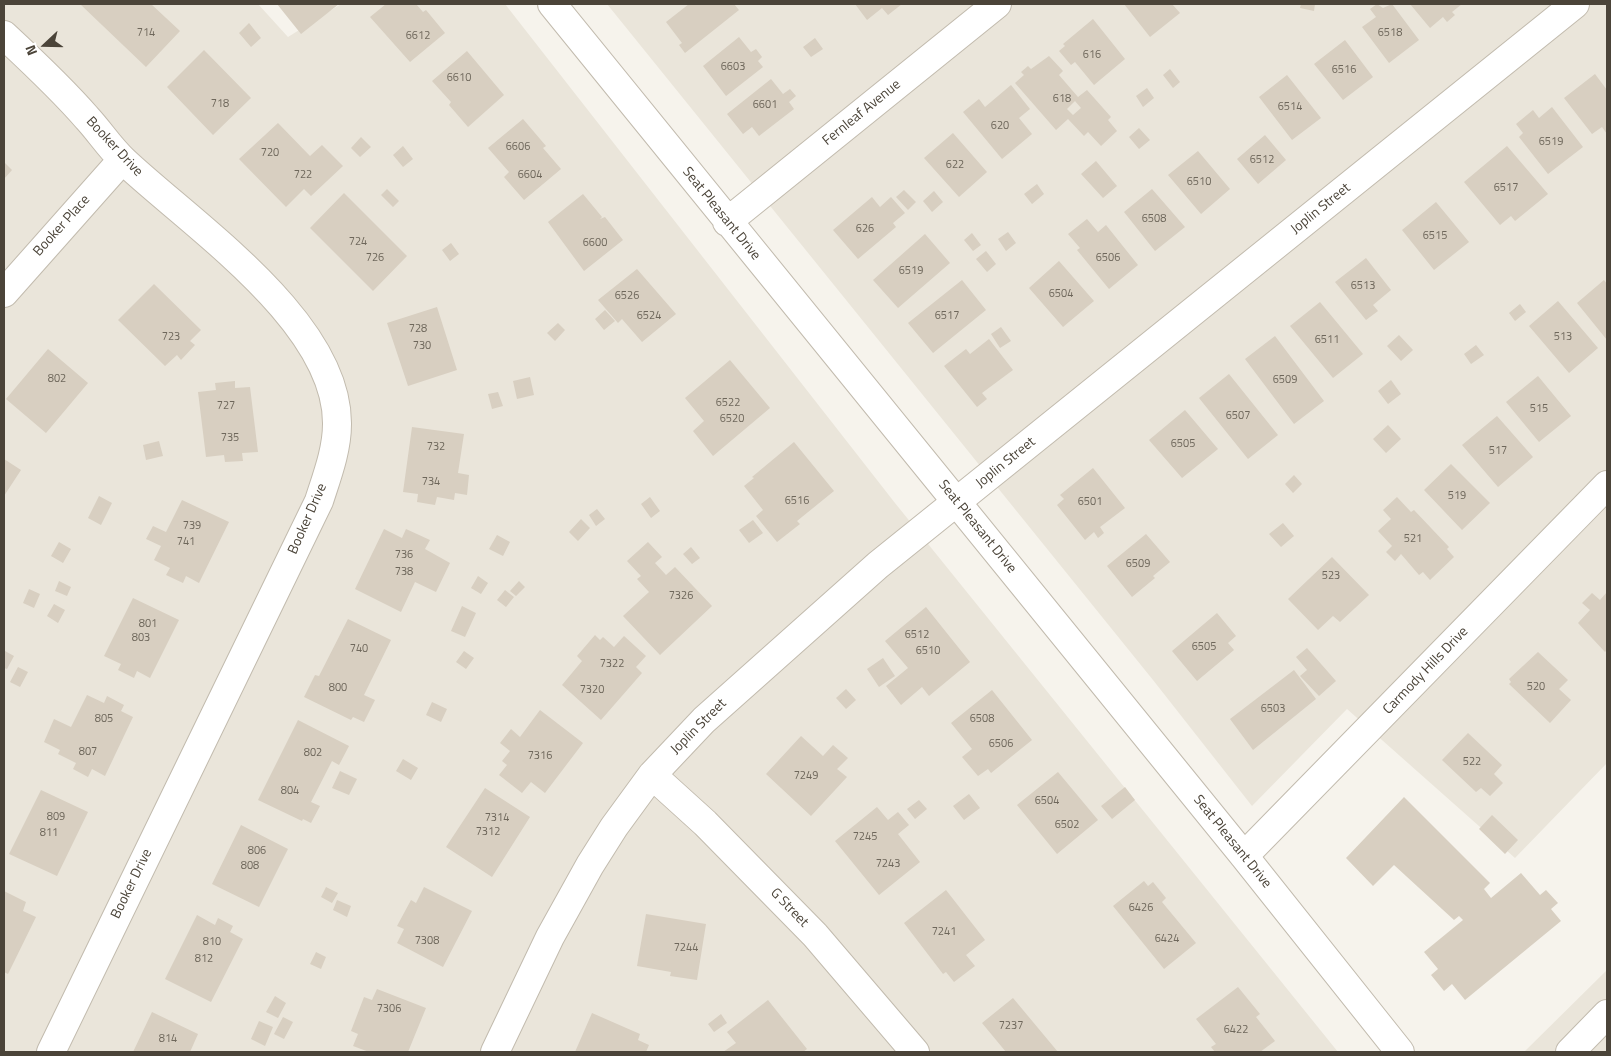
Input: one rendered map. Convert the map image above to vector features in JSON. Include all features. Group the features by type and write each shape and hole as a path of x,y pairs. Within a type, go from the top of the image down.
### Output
{"street":[{"name":"Seat Pleasant Drive","path":"552,4 727,222 1244,856 1400,1052"},
{"name":"Fernleaf Avenue","path":"727,222 997,4"},
{"name":"Joplin Street","path":"495,1052 550,937 590,865 614,827 652,775 704,720 744,682 878,565 1575,4"},
{"name":"Booker Drive","path":"4,35 86,117 122,160 241,264 295,321 311,342 324,366 334,398 337,424 332,461 319,501 51,1052"},
{"name":"Booker Place","path":"4,293 122,160"},
{"name":"Carmody Hills Drive","path":"1244,856 1607,485"},
{"name":"G Street","path":"652,775 705,822 815,935 915,1052"},
{"path":"1570,1052 1607,1014"}],"shaded area":[{"path":"4,4 258,4 288,37 341,4 505,4 895,503 1338,1052 4,1052"},
{"path":"607,4 1607,4 1607,763 1515,858 1347,709 1252,806 1153,680"},
{"path":"1607,970 1607,1052 1524,1052"}],"building":[{"path":"80,4 151,4 180,31 146,67"},
{"path":"277,4 339,4 301,34"},
{"path":"386,4 416,4 423,12 426,10 445,33 410,62 370,17"},
{"path":"689,4 734,4 739,10 685,53 679,45 682,43 666,22"},
{"path":"855,4 902,4 888,15 882,8 867,20"},
{"path":"1124,4 1172,4 1180,13 1150,37"},
{"path":"1301,4 1315,4 1314,11 1300,8"},
{"path":"1377,4 1383,8 1392,4 1419,40 1389,63 1362,27 1376,17 1370,9"},
{"path":"1410,4 1462,4 1452,12 1455,15 1447,22 1443,17 1430,28"},
{"path":"1093,19 1125,59 1094,85 1075,62 1071,65 1059,51 1065,46 1063,44"},
{"path":"249,23 261,38 251,47 239,33"},
{"path":"739,37 751,52 756,49 762,57 758,61 763,67 726,96 703,66"},
{"path":"815,38 823,49 811,57 803,47"},
{"path":"1345,40 1373,77 1343,100 1314,64"},
{"path":"204,50 251,98 213,135 167,87"},
{"path":"467,51 504,95 468,127 449,105 451,102 432,81"},
{"path":"1049,56 1063,71 1059,75 1078,97 1087,90 1111,117 1108,120 1117,131 1101,146 1088,132 1084,136 1068,119 1056,130 1015,83 1024,75 1021,72 1028,66 1031,69","holes":["1075,101 1081,108 1073,115 1067,109"]},
{"path":"1170,69 1180,82 1173,88 1163,75"},
{"path":"1595,74 1607,90 1607,134 1602,127 1592,134 1564,98"},
{"path":"1287,75 1321,118 1292,140 1259,97"},
{"path":"771,79 783,94 790,89 796,96 789,102 794,109 759,136 752,127 743,134 727,114"},
{"path":"1011,85 1030,109 1019,118 1032,134 1002,159 963,112 979,99 985,107"},
{"path":"1147,88 1154,98 1143,107 1136,96"},
{"path":"1552,107 1583,147 1548,174 1519,137 1523,133 1516,124 1533,110 1539,118"},
{"path":"523,119 546,146 543,148 561,169 524,200 504,177 509,172 488,148"},
{"path":"278,123 310,156 322,145 343,166 311,196 304,189 286,207 239,159"},
{"path":"1139,128 1150,140 1139,149 1129,137"},
{"path":"953,133 987,172 959,197 924,158"},
{"path":"1265,135 1286,160 1258,184 1237,159"},
{"path":"361,137 371,147 360,157 351,148"},
{"path":"403,146 413,159 403,167 393,155"},
{"path":"1507,146 1548,194 1515,221 1511,216 1500,225 1464,182"},
{"path":"1198,151 1230,189 1201,214 1168,175"},
{"path":"1096,161 1117,186 1103,198 1081,174"},
{"path":"4,162 12,170 4,179"},
{"path":"1037,184 1044,194 1032,204 1024,194"},
{"path":"387,189 399,201 393,207 381,195"},
{"path":"1152,189 1185,227 1155,251 1124,212"},
{"path":"904,190 916,202 908,210 896,197"},
{"path":"934,191 943,202 932,212 923,201"},
{"path":"344,193 407,256 373,291 310,228"},
{"path":"583,194 602,217 600,219 605,217 623,240 584,271 548,222"},
{"path":"872,197 880,207 891,197 905,213 893,223 896,227 858,259 833,230"},
{"path":"1436,202 1469,242 1434,270 1402,230"},
{"path":"1087,219 1098,232 1106,225 1138,265 1109,289 1077,250 1080,248 1068,234"},
{"path":"1008,232 1016,243 1006,251 998,239"},
{"path":"972,233 981,245 973,251 964,240"},
{"path":"925,234 950,263 898,308 873,280"},
{"path":"451,243 459,254 450,261 442,250"},
{"path":"986,251 996,264 987,272 976,259"},
{"path":"1366,258 1391,290 1373,305 1378,311 1366,320 1335,282"},
{"path":"1059,261 1094,301 1063,327 1029,288"},
{"path":"637,269 676,314 642,342 622,319 618,323 598,300"},
{"path":"962,280 986,310 933,353 908,323"},
{"path":"1604,280 1607,284 1607,340 1577,303"},
{"path":"154,284 201,330 190,341 195,345 181,360 177,355 165,366 118,320"},
{"path":"1558,301 1598,348 1569,373 1529,326"},
{"path":"1320,302 1363,354 1333,378 1290,326"},
{"path":"1520,304 1526,312 1515,321 1509,313"},
{"path":"437,307 457,370 408,386 387,323"},
{"path":"605,310 615,321 604,330 595,319"},
{"path":"558,323 565,330 555,341 547,333"},
{"path":"1001,327 1011,341 1000,348 991,334"},
{"path":"1399,335 1413,350 1401,361 1387,346"},
{"path":"1275,336 1324,401 1294,424 1245,359"},
{"path":"989,339 1013,370 982,393 987,399 977,407 944,366 966,349 970,354"},
{"path":"1476,345 1484,355 1471,364 1464,354"},
{"path":"48,349 88,383 46,433 6,399"},
{"path":"730,360 770,408 713,456 693,431 704,421 685,398"},
{"path":"1229,374 1278,435 1248,459 1199,398"},
{"path":"1538,376 1571,416 1539,442 1506,402"},
{"path":"530,377 534,395 517,399 513,381"},
{"path":"1391,380 1401,394 1388,404 1378,391"},
{"path":"235,381 235,388 250,387 258,452 242,453 243,461 225,462 224,455 206,457 198,392 216,390 215,383"},
{"path":"498,392 503,406 492,409 488,394"},
{"path":"1185,410 1218,449 1182,478 1149,440"},
{"path":"1497,416 1533,457 1498,487 1462,445"},
{"path":"1388,425 1401,439 1386,453 1373,439"},
{"path":"412,427 464,434 458,473 469,475 467,495 455,493 454,500 437,497 435,505 417,502 418,494 403,492"},
{"path":"159,441 163,456 146,460 143,445"},
{"path":"794,442 834,491 797,521 800,524 777,542 756,516 763,510 744,486"},
{"path":"4,459 21,470 4,496"},
{"path":"1451,464 1490,503 1462,530 1424,490"},
{"path":"1093,468 1125,508 1100,527 1104,533 1098,538 1094,532 1085,540 1057,505 1064,499 1060,495"},
{"path":"1294,475 1302,484 1293,493 1285,484"},
{"path":"99,496 112,503 101,525 88,518"},
{"path":"650,497 660,511 651,518 641,504"},
{"path":"1397,497 1411,512 1414,510 1449,547 1447,549 1454,557 1430,580 1423,572 1419,575 1401,554 1395,561 1386,552 1392,546 1378,531 1391,519 1383,510"},
{"path":"182,500 229,522 199,583 186,576 183,583 166,575 170,568 154,560 161,546 146,539 153,526 166,532"},
{"path":"597,509 605,519 596,526 589,515"},
{"path":"581,519 590,528 578,541 569,532"},
{"path":"753,520 763,533 749,543 739,530"},
{"path":"1283,523 1294,536 1281,547 1269,534"},
{"path":"384,529 402,538 406,529 430,540 425,549 450,563 436,592 415,582 401,612 355,589"},
{"path":"1146,534 1170,562 1153,576 1155,578 1132,597 1107,566"},
{"path":"497,535 510,542 503,556 489,549"},
{"path":"59,542 71,549 63,563 51,556"},
{"path":"648,542 662,557 655,563 666,575 675,567 712,606 660,655 623,616 649,592 637,579 641,576 627,561"},
{"path":"691,547 700,558 692,564 683,554"},
{"path":"1332,557 1369,595 1340,622 1333,616 1318,630 1288,599"},
{"path":"478,576 488,583 481,594 471,588"},
{"path":"59,581 71,587 67,596 55,591"},
{"path":"519,581 525,587 516,596 510,591"},
{"path":"29,589 40,594 34,608 23,603"},
{"path":"505,590 514,597 506,607 497,600"},
{"path":"1607,592 1607,650 1605,652 1578,623 1590,610 1582,603 1592,593 1600,600"},
{"path":"133,598 179,620 150,678 137,671 134,678 118,670 121,664 104,656"},
{"path":"54,604 65,610 58,623 47,616"},
{"path":"462,606 476,613 465,637 451,631"},
{"path":"926,607 970,662 929,696 922,687 901,705 886,686 908,668 885,641"},
{"path":"1217,613 1236,636 1228,643 1234,650 1197,681 1172,651"},
{"path":"348,619 391,640 364,695 375,700 364,722 353,717 351,720 304,697 315,675 319,676"},
{"path":"595,635 600,640 603,637 614,647 624,636 646,656 636,667 642,673 601,720 562,685 582,661 577,656"},
{"path":"1307,648 1336,681 1319,696 1300,676 1307,670 1296,657"},
{"path":"5,651 14,656 7,669 4,668"},
{"path":"464,651 474,658 466,669 456,662"},
{"path":"1538,652 1568,680 1559,689 1571,700 1550,723 1509,684 1511,682 1509,679"},
{"path":"883,658 895,676 879,687 867,669"},
{"path":"18,667 28,672 20,687 10,682"},
{"path":"1294,670 1316,699 1253,750 1230,719"},
{"path":"846,689 856,700 846,709 836,698"},
{"path":"992,690 1032,740 991,773 988,769 978,776 962,757 972,749 951,723"},
{"path":"87,695 104,703 107,696 124,705 121,711 133,717 105,776 92,769 88,777 73,769 76,763 58,754 60,750 44,742 54,719 71,727"},
{"path":"432,702 447,709 441,722 426,715"},
{"path":"540,710 583,743 545,793 531,782 522,793 499,775 507,765 502,761 510,751 500,743 511,729 520,737"},
{"path":"298,720 349,746 339,765 332,761 311,802 320,806 311,823 303,819 302,821 258,800"},
{"path":"1468,733 1502,765 1494,774 1503,783 1490,796 1481,788 1476,792 1442,760"},
{"path":"801,736 823,756 833,745 848,758 837,769 847,777 811,816 766,774"},
{"path":"403,759 418,768 411,780 396,771"},
{"path":"340,771 357,779 349,795 332,788"},
{"path":"1058,772 1098,820 1057,854 1017,805"},
{"path":"1125,787 1135,800 1112,819 1101,806"},
{"path":"485,788 530,817 492,877 446,847"},
{"path":"41,790 88,812 57,876 9,854"},
{"path":"969,794 980,808 964,820 953,806"},
{"path":"1404,797 1490,883 1484,889 1491,898 1521,873 1540,895 1546,890 1558,903 1551,909 1561,921 1465,1000 1452,984 1444,991 1431,975 1438,969 1424,952 1463,920 1459,916 1454,920 1394,865 1373,886 1346,858"},
{"path":"919,800 927,809 915,819 907,809"},
{"path":"877,807 888,820 898,812 909,825 898,834 920,862 879,895 835,841"},
{"path":"1492,815 1518,840 1505,854 1479,829"},
{"path":"241,825 288,849 259,907 212,884"},
{"path":"1144,881 1148,886 1153,882 1166,898 1162,902 1196,943 1164,969 1113,906"},
{"path":"326,887 338,893 332,903 321,897"},
{"path":"424,887 472,911 443,967 397,943 404,929 397,926 411,900 416,903"},
{"path":"946,890 985,940 966,955 975,966 954,982 946,972 943,974 904,923"},
{"path":"4,891 26,902 23,911 36,917 8,974 4,972"},
{"path":"337,900 351,906 347,917 333,910"},
{"path":"646,914 706,924 697,980 670,976 671,972 637,966"},
{"path":"197,915 215,925 218,918 233,926 230,932 243,939 211,1002 165,979"},
{"path":"316,952 326,957 321,969 310,964"},
{"path":"1238,987 1260,1014 1256,1017 1275,1041 1260,1052 1215,1052 1211,1047 1216,1044 1196,1019"},
{"path":"377,989 426,1008 408,1052 369,1052 353,1046 358,1034 351,1031 364,997 372,1000"},
{"path":"275,996 286,1003 278,1018 266,1012"},
{"path":"1013,998 1058,1052 1006,1052 982,1023"},
{"path":"768,1000 807,1049 803,1052 723,1052 736,1043 727,1032"},
{"path":"152,1012 198,1034 190,1052 133,1052"},
{"path":"592,1013 640,1034 638,1040 649,1045 646,1052 575,1052"},
{"path":"721,1014 727,1023 714,1032 708,1024"},
{"path":"283,1017 293,1022 284,1039 274,1034"},
{"path":"259,1021 273,1027 265,1046 251,1039"}]}
